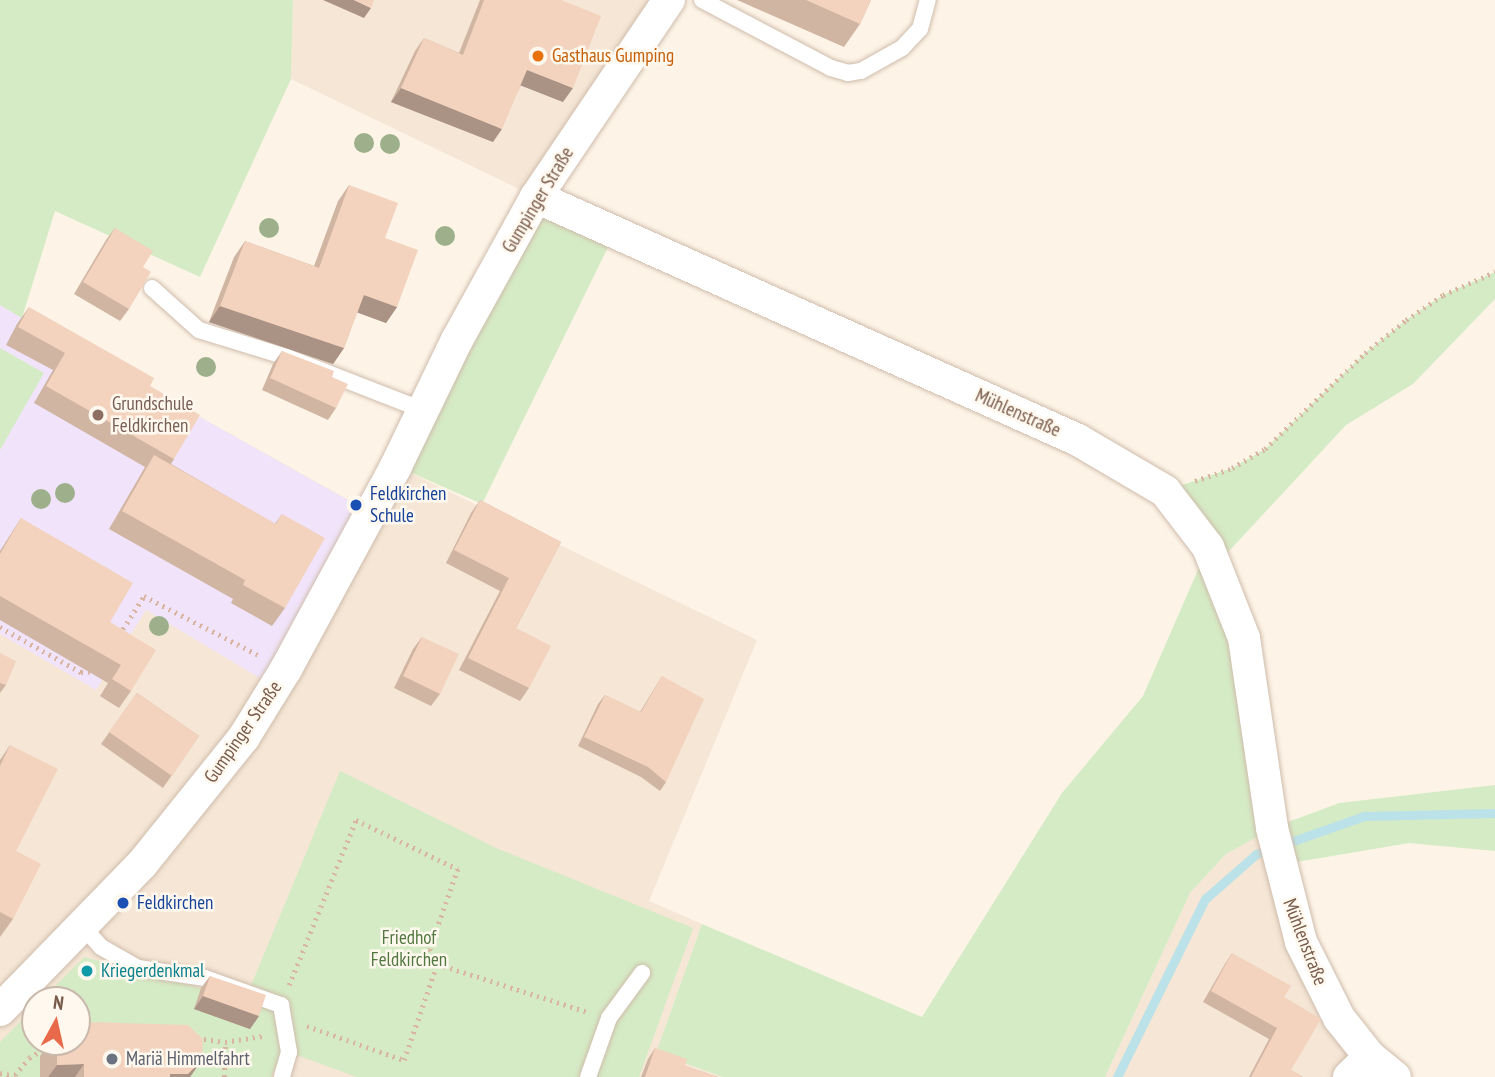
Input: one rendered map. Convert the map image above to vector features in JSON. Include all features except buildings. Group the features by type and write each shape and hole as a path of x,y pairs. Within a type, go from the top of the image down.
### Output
{"street":[{"name":"Gumpinger Straße","path":"0,1010 84,928 199,795 244,737 286,669 536,197 669,0"},
{"name":"Mühlenstraße","path":"536,197 1078,440 1165,491 1208,547 1244,638 1279,864 1315,975 1339,1018 1360,1067 1395,1077"}],"lane":[{"path":"702,0 831,68 848,72 861,71 902,48 920,29 928,0"},
{"path":"152,288 199,330 286,357 423,410"},
{"path":"84,928 101,947 138,968 205,978 283,1012 289,1052 282,1077"},
{"path":"588,1077 609,1018 642,973"}],"path":[{"path":"1165,491 1232,468 1265,449 1406,320 1443,295 1495,272"},
{"path":"116,639 144,596 286,669"},
{"path":"0,627 81,672 94,671 102,661"},
{"path":"187,1036 225,1042 260,1040 283,1012 356,820 458,869 430,949 437,964 404,1060 283,1012"},
{"path":"437,964 609,1018"},
{"path":"225,1042 225,1077"},
{"path":"0,1073 16,1076 32,1056"}],"shaded area":[{"path":"293,0 669,0 536,197 291,79"},
{"path":"0,305 370,512 396,466 757,640 649,901 702,924 656,1053 723,1077 0,1077"},
{"name":"Grundschule Feldkirchen","path":"0,305 371,513 275,687 146,610 96,690 0,634"},
{"path":"1272,828 1301,941 1395,1077 1105,1077 1190,893 1226,854"}],"green space":[{"path":"0,0 293,0 291,79 200,277 55,211 22,318 0,305"},
{"path":"536,197 615,233 482,504 396,466"},
{"path":"1495,272 1495,299 1413,384 1346,425 1217,564 1272,828 1339,803 1495,785 1495,851 1409,843 1279,865 1271,829 1226,854 1190,893 1105,1077 723,1077 656,1053 702,924 922,1017 1062,793 1143,696 1208,547 1165,491 1232,468 1265,449 1365,353 1406,320 1443,295"},
{"path":"0,348 44,373 0,450"},
{"name":"Friedhof Feldkirchen","path":"340,771 496,848 693,928 639,1077 357,1077 283,1050 271,1077 0,1077 0,1042 21,1021 21,1056 91,1056 91,986 55,986 84,957 245,1000"}],"waterway":[{"path":"1117,1077 1205,899 1256,854 1364,816 1495,813"}],"place":[{"name":"Gasthaus Gumping","path":"538,56"},
{"name":"Grundschule Feldkirchen","path":"98,415"},
{"name":"Feldkirchen Schule","path":"356,505"},
{"name":"Feldkirchen","path":"123,903"},
{"name":"Kriegerdenkmal","path":"87,971"},
{"name":"Mariä Himmelfahrt","path":"112,1059"}]}
